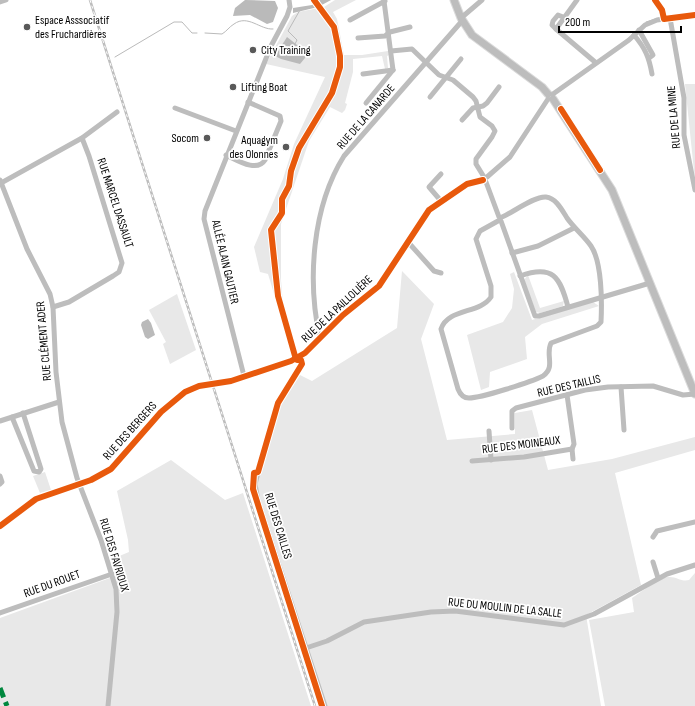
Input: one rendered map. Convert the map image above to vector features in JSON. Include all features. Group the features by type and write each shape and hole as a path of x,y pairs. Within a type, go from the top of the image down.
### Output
{"main road":[{"path":"454,0 462,20 472,35 480,43 539,85 550,97 612,190 694,390"}],"street":[{"path":"0,2 6,0"},
{"name":"ALLÉE ALAIN GAUTIER","path":"244,376 204,219 204,211 271,46 287,16 290,7 289,0"},
{"name":"RUE DE LA CANARDE","path":"320,338 316,320 313,265 320,221 334,175 344,156 462,20 482,0"},
{"path":"577,0 563,17 564,20 556,29 595,62"},
{"path":"655,0 666,17"},
{"path":"350,20 385,1 393,70 366,103"},
{"path":"550,97 595,62 651,22 666,17 695,15"},
{"name":"RUE DE LA MINE","path":"666,17 684,98 684,135 695,190"},
{"path":"358,38 385,36 410,27"},
{"path":"639,30 653,55 649,58"},
{"path":"634,35 645,48 649,58 652,74"},
{"path":"391,51 412,49 439,75 453,80 473,97 478,107 480,117 492,126 495,131 476,159 476,164 485,179 533,314 539,316 650,283"},
{"path":"430,97 461,59"},
{"path":"362,74 393,70"},
{"path":"462,120 473,108 487,103 499,87"},
{"name":"RUE DE LA PAILLOLIÈRE","path":"212,384 244,376 302,355 343,315 379,286 425,214 441,201 467,184 485,179 510,157 550,97"},
{"path":"226,155 255,166 262,164 281,121 278,114 248,102"},
{"path":"175,108 236,131"},
{"path":"1,184 82,138 117,112"},
{"name":"RUE MARCEL DASSAULT","path":"53,307 69,302 113,276 119,272 122,263 82,138"},
{"path":"441,174 429,187 441,201"},
{"name":"RUE CLÉMENT ADER","path":"1,184 27,249 48,287 53,307 59,402 62,422 80,484"},
{"path":"547,197 556,202 574,228 593,248 602,290 600,324 550,342 548,353 551,364 548,373 540,378 467,398 460,393 441,328 446,320 482,305 491,297 491,286 476,239 480,231 500,219 537,198 547,197"},
{"path":"512,253 538,246 574,228"},
{"path":"408,242 434,271 441,273"},
{"path":"520,276 536,271 551,274 559,280 568,307"},
{"path":"602,290 612,294"},
{"path":"593,300 602,306"},
{"name":"RUE DES CAILLES","path":"302,355 302,364 278,403 255,487 325,706"},
{"name":"RUE DES BERGERS","path":"0,526 36,500 80,484 111,469 160,412 192,388 212,384"},
{"name":"RUE DES TAILLIS","path":"512,428 512,411 516,408 595,388 653,386 683,396 694,390"},
{"path":"621,387 624,430"},
{"path":"567,395 574,444 572,449 573,459"},
{"path":"0,421 59,402"},
{"path":"12,417 34,471 39,472 41,469 23,413"},
{"path":"489,431 490,460"},
{"name":"RUE DES MOINEAUX","path":"472,461 524,457 572,449"},
{"path":"0,476 2,480 0,484"},
{"name":"RUE DES FAVRIOUX","path":"80,484 112,574 117,596 108,706"},
{"path":"653,537 657,531 695,522"},
{"path":"653,562 658,578"},
{"name":"RUE DU MOULIN DE LA SALLE","path":"306,648 327,641 364,622 431,612 455,611 564,625 594,614 658,578 695,565"},
{"name":"RUE DU ROUET","path":"0,613 112,574"}],"shaded area":[{"path":"245,0 275,1 278,8 273,22 267,24 250,15 233,16 235,8"},
{"path":"320,0 331,0 318,7 293,13 293,8 312,5"},
{"path":"335,0 356,0 333,12 337,19 344,55 362,55 388,51 388,68 385,69 382,56 353,59 353,72 345,103 347,104 345,110 342,113 330,107 309,141 281,224 281,280 283,304 297,355 293,356 268,274 260,272 254,247 283,179 294,144 325,77 266,64 292,16 298,12 324,7"},
{"path":"287,37 306,52 305,58 300,64 275,56"},
{"path":"685,84 695,84 695,177 694,171"},
{"path":"402,271 434,304 421,339 447,440 515,434 515,413 532,410 548,470 612,459 695,437 695,450 615,473 641,585 586,615 601,706 318,706 250,489 281,405 300,375 312,381 397,328"},
{"path":"514,272 532,320 593,302 599,306 542,324 525,337 527,359 490,372 489,387 481,390 467,335 503,322 512,308 514,289 510,274"},
{"path":"528,275 540,308 564,301 563,306 540,313 536,312 524,280"},
{"path":"177,294 196,350 170,364 163,344 166,342 149,310"},
{"path":"148,319 155,335 148,339 145,337 141,325 142,322"},
{"path":"171,460 225,500 243,493 311,706 0,706 0,618 118,575 112,559 129,552 128,540 117,491"},
{"path":"45,472 51,490 40,493 33,476"},
{"path":"695,573 695,706 605,706 589,620 634,612 632,598 650,586 668,577 689,580"}],"waterway":[{"path":"295,44 297,40 288,31 300,10"},
{"path":"646,22 662,17"},
{"path":"205,33 222,34 239,21 249,21 268,29 273,29"},
{"path":"115,57 174,22 182,22 192,33 197,33"}],"railway":[{"path":"90,0 315,706"}],"marked path":[{"path":"0,688 7,706"}],"cycle path":[{"path":"314,0 334,27 340,56 340,67 332,93 299,148 291,171 289,186 282,199 282,213 271,230 278,296 295,356 297,360 301,360 302,364 278,403 258,472 254,473 253,489 322,706"},
{"path":"655,0 662,10 664,19 695,15"},
{"path":"561,109 600,170"},
{"path":"0,526 36,499 91,480 111,469 161,412 185,392 199,386 231,381 291,361 305,353 343,315 379,286 429,210 467,184 483,180"}],"place":[{"name":"Espace Asssociatif des Fruchardières","path":"27,27"},
{"name":"City Training","path":"253,50"},
{"name":"Lifting Boat","path":"233,87"},
{"name":"Socom","path":"207,138"},
{"name":"Aquagym des Olonnes","path":"286,147"}]}
